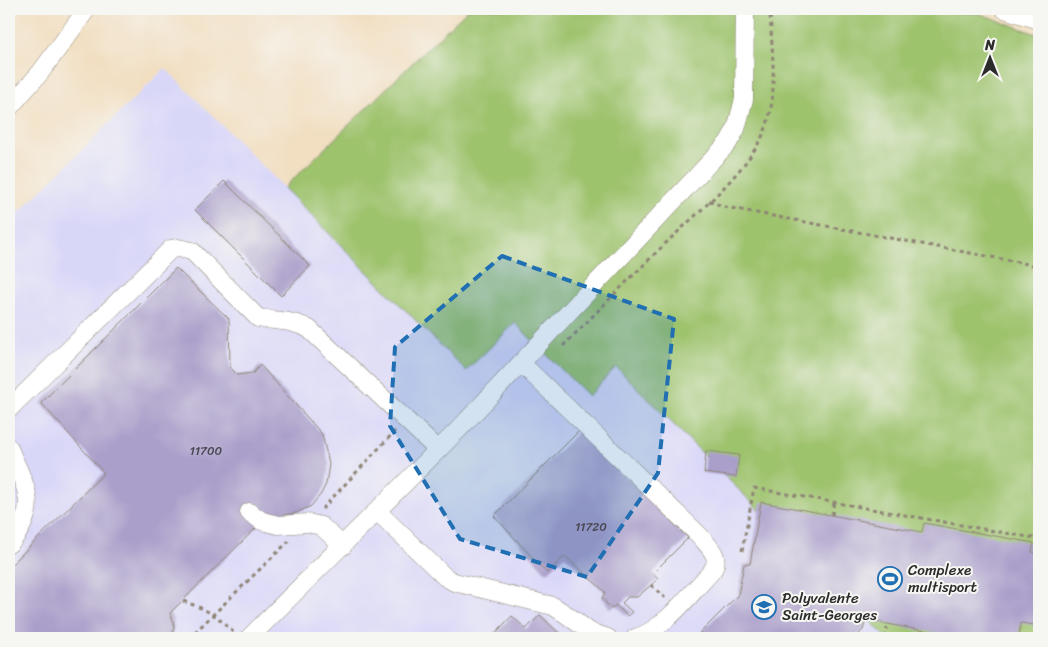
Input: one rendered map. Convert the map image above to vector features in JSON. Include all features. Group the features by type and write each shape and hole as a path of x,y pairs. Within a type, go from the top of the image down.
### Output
{"street":[{"path":"9,108 40,73 87,9"},
{"path":"249,638 438,450 728,143 736,130 744,99 745,9"},
{"path":"1004,9 1039,20"},
{"path":"9,410 171,249 178,248 192,251 258,318 299,323 309,329 438,450"},
{"path":"521,363 700,536 714,552 716,557 715,566 712,571 665,621 652,632 634,638"},
{"path":"9,448 28,495 28,506 23,522 17,536 9,544"},
{"path":"377,511 454,582 552,606 590,632 608,638"},
{"path":"249,512 262,521 278,525 308,523 321,526 343,546"}],"path":[{"path":"709,201 725,207 1039,266"},
{"path":"325,506 406,420"},
{"path":"742,551 754,488 1039,539"},
{"path":"832,515 834,502"},
{"path":"189,638 292,538"},
{"path":"183,601 214,614 238,638"},
{"path":"885,638 887,628"}],"highlighted area":[{"path":"502,256 674,319 658,473 587,577 460,539 390,426 395,347"}],"shaded area":[{"path":"165,68 466,370 515,323 588,396 616,367 887,638 9,638 9,222"}],"green space":[{"path":"468,9 730,9 978,13 1039,35 1039,638 887,638 616,367 588,396 515,323 466,371 284,188"}],"building":[{"path":"224,181 310,266 281,296 195,210"},
{"path":"176,268 229,319 230,367 237,375 253,373 260,365 322,434 329,464 326,484 321,494 311,506 296,513 277,516 258,526 170,613 174,628 171,638 9,638 9,567 104,473 41,403"},
{"path":"580,430 688,538 653,573 658,579 637,597 628,597 622,603 632,612 627,616 616,605 611,609 602,598 605,592 565,556 547,573 494,516"},
{"path":"706,451 739,455 736,477 704,473"},
{"name":"Complexe multisport","path":"761,502 922,532 924,523 1034,543 1032,552 1039,553 1039,600 1034,625 1021,623 1018,638 963,638 866,620 863,630 855,638 695,638 738,595 744,564 750,564"},
{"path":"540,615 564,638 490,638 512,616 526,629"}],"place":[{"name":"Complexe multisport","path":"890,579"},
{"name":"Polyvalente Saint-Georges","path":"764,607"}]}
